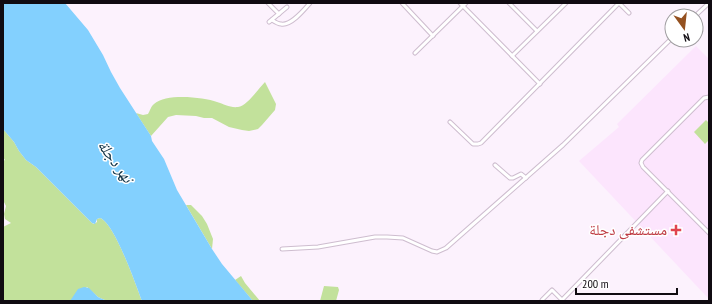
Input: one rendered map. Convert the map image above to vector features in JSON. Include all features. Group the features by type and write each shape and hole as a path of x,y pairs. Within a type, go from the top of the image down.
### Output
{"street":[{"path":"268,3 279,14"},
{"path":"287,7 270,21 279,24 288,23 292,21 310,3"},
{"path":"402,3 433,36"},
{"path":"509,3 538,30"},
{"path":"450,122 473,144 481,143 619,3 629,13"},
{"path":"415,54 463,4 540,84"},
{"path":"512,56 563,4"},
{"path":"282,249 318,247 375,237 403,238 437,252 446,248 563,145 664,46"},
{"path":"709,96 704,98 641,161 642,166 709,233"},
{"path":"495,165 509,178 513,178 521,174 526,178"},
{"path":"542,300 552,290 562,300 668,191"}],"shaded area":[{"name":"مستشفى دجلة","path":"694,48 698,48 709,59 709,299 579,161 619,127 617,124"}],"green space":[{"path":"265,82 276,104 275,110 258,129 249,131 242,130 229,127 212,118 176,115 168,117 151,136 136,113 143,115 148,114 153,105 167,98 176,97 211,100 238,107 245,104"},
{"path":"706,120 709,123 709,140 705,144 694,132"},
{"path":"3,129 26,160 36,167 92,223 94,224 97,222 97,219 100,218 106,222 112,230 124,255 142,301 107,301 98,297 87,287 71,301 3,301 3,227 11,223 5,219 4,214 6,206 3,200 3,161 5,160 3,157"},
{"path":"186,205 191,205 202,216 207,224 213,239 212,249"},
{"path":"241,276 260,301 253,301 235,280"},
{"path":"324,286 338,287 339,290 336,301 320,301"}],"water":[{"name":"نهر دجلة","path":"3,3 65,3 88,30 120,88 151,136 152,141 164,159 177,190 212,249 222,264 253,301 142,301 124,255 112,230 106,222 100,218 97,219 95,224 92,223 36,167 26,160 3,129"},
{"path":"84,287 89,288 98,297 107,301 70,301 78,289"}],"place":[{"name":"مستشفى دجلة","path":"676,230"}]}
